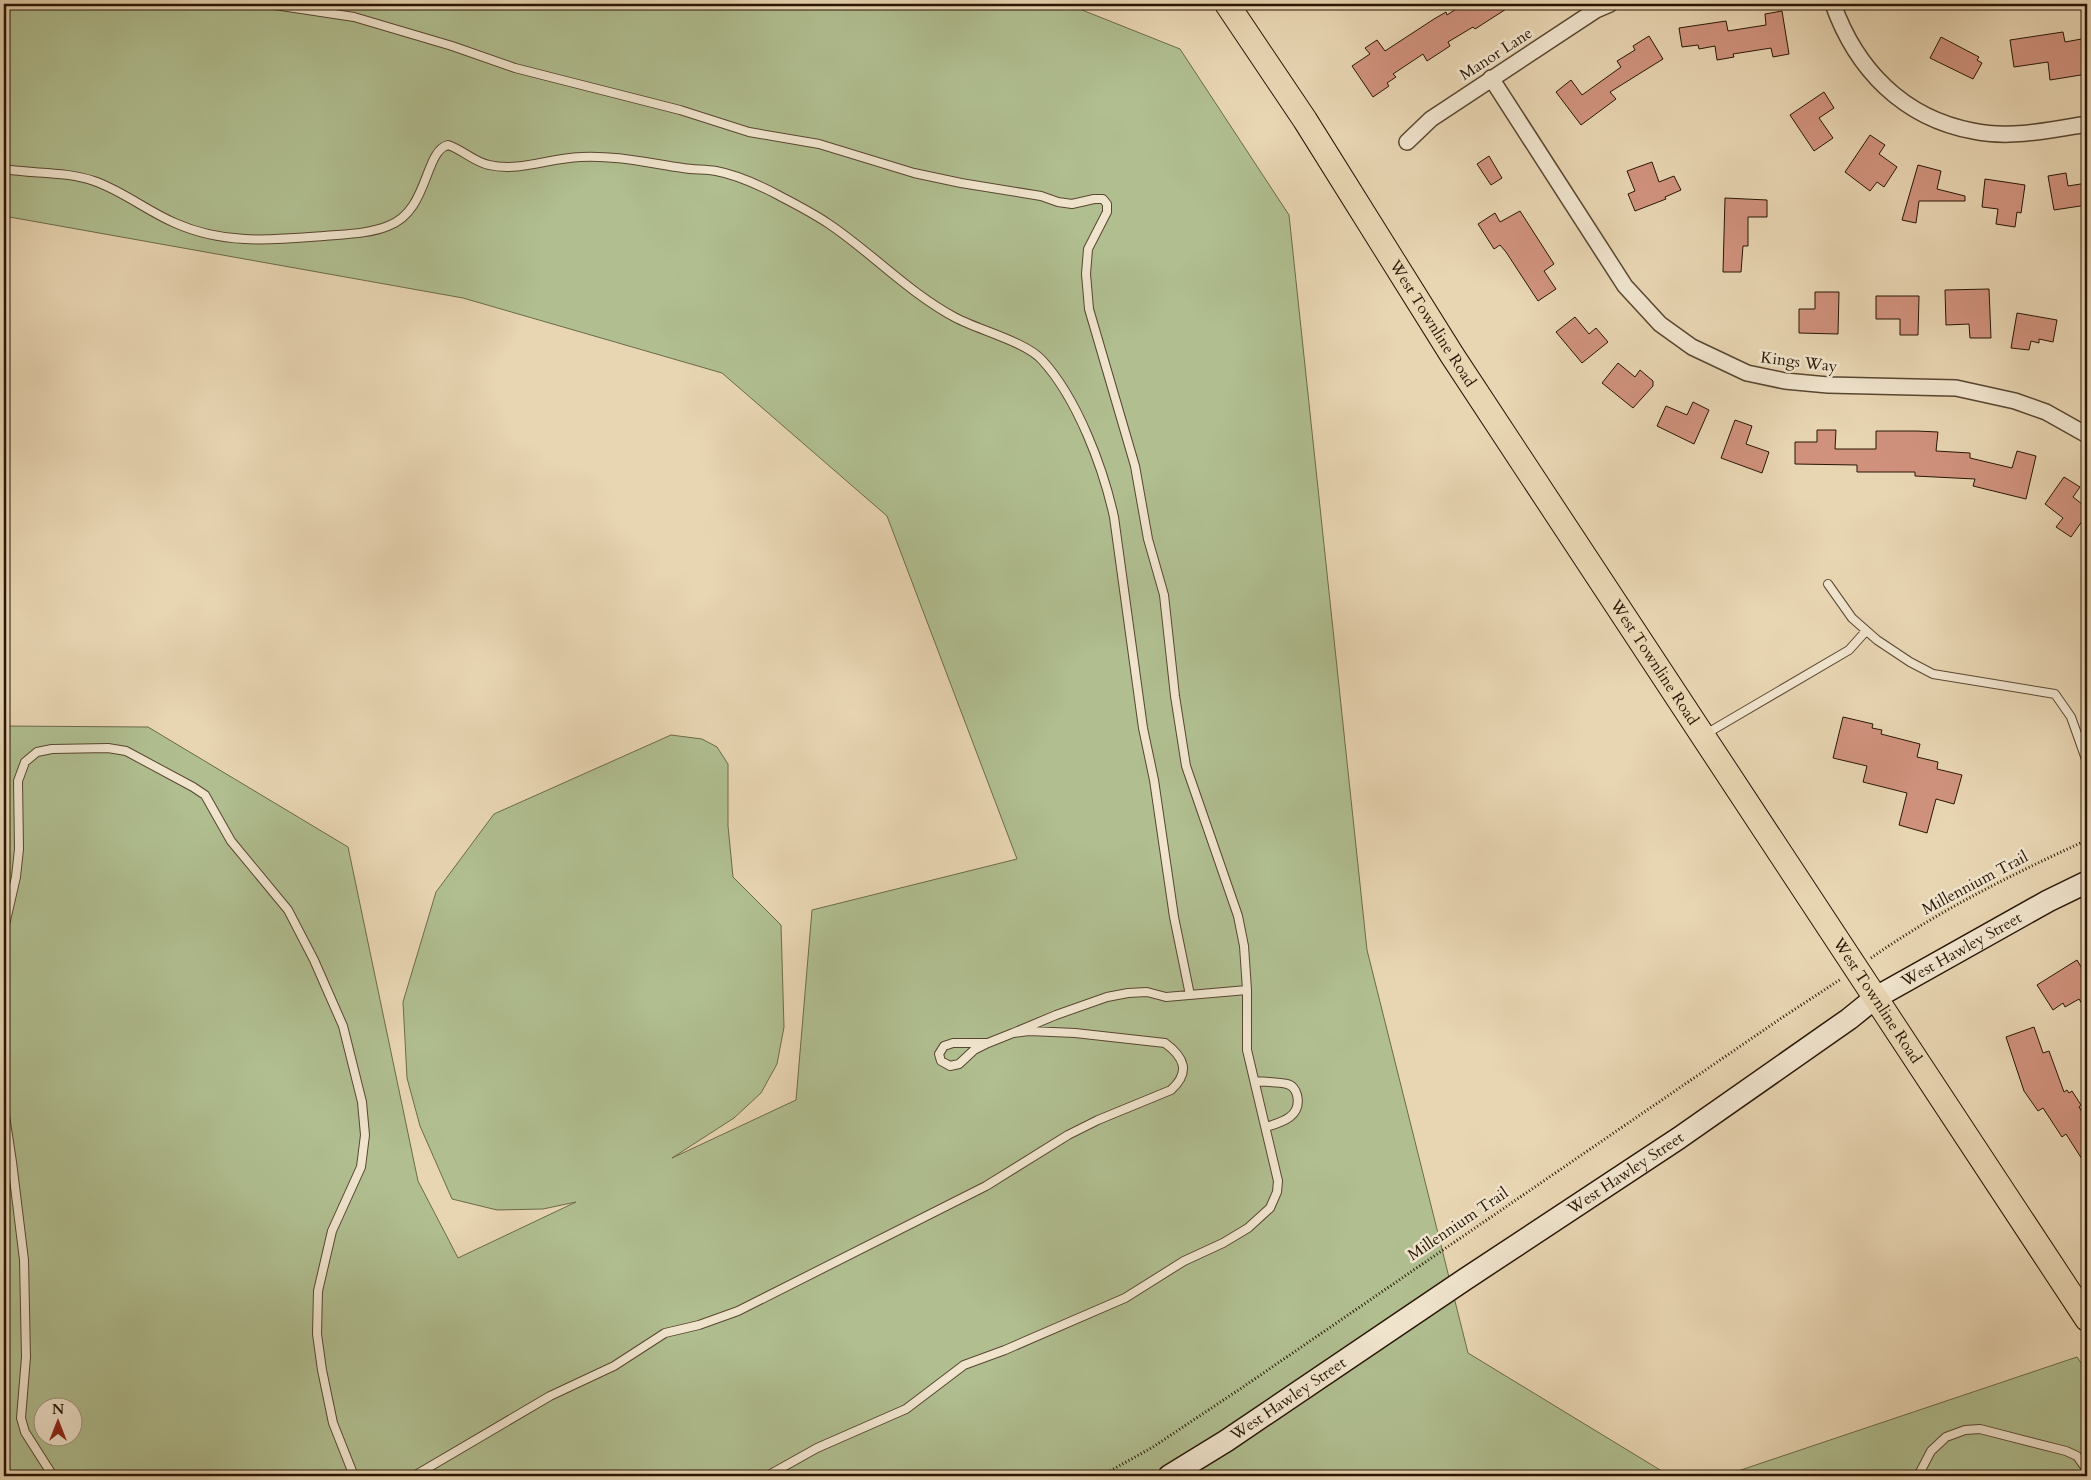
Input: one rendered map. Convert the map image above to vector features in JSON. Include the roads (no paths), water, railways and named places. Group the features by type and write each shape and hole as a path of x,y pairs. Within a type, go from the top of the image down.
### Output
{"main road":[{"name":"West Townline Road","path":"1227,4 1310,129 1458,363 2087,1319"}],"street":[{"name":"Manor Lane","path":"1407,142 1431,119 1491,78 1596,10 1610,4"},
{"path":"1833,4 1842,28 1856,54 1875,78 1900,100 1923,114 1974,132 2016,134 2087,124"},
{"name":"Kings Way","path":"1491,78 1626,286 1660,324 1692,347 1747,373 1785,382 1956,388 2015,401 2046,412 2087,435"},
{"name":"West Hawley Street","path":"1169,1476 1226,1441 1464,1280 1679,1138 1849,1019 1875,998 2048,901 2087,882"}],"lane":[{"path":"268,4 354,17 452,46 515,68 680,110 749,132 819,144 914,173 1041,196 1058,202 1072,204 1102,199 1107,204 1108,212 1088,249 1086,274 1089,309 1135,466 1148,539 1164,595 1175,696 1186,766 1238,916 1244,946 1247,990 1247,1050 1278,1181 1276,1192 1270,1208 1248,1228 1224,1243 1184,1261 1125,1298 1005,1350 964,1365 906,1408 817,1448 767,1476"},
{"path":"4,169 71,176 93,181 108,187 155,214 204,234 227,239 273,240 350,234 389,226 400,220 412,209 422,193 430,166 437,152 448,144 476,160 489,165 507,168 576,157 604,156 689,169 716,171 763,188 805,210 829,224 933,304 956,318 1020,346 1040,357 1056,376 1077,414 1108,489 1114,517 1143,728 1154,780 1174,917 1190,995"},
{"path":"1828,584 1852,618 1866,631 1910,662 1934,674 2055,694 2071,717 2087,762"},
{"path":"1703,736 1849,650 1866,631"},
{"path":"4,929 16,878 20,849 18,781 25,762 37,752 52,748 108,748 126,751 193,786 205,795 231,841 288,910 314,960 343,1026 362,1102 365,1135 361,1167 332,1230 318,1291 317,1334 322,1370 334,1423 345,1457 354,1476"},
{"path":"988,1043 953,1043 944,1046 939,1054 941,1061 950,1066 959,1064 974,1050 988,1043 1056,1015 1121,994 1147,992 1166,997 1247,990"},
{"path":"414,1476 550,1396 614,1366 665,1333 699,1326 738,1311 986,1186 1068,1135 1098,1120 1171,1090 1180,1082 1184,1070 1182,1059 1165,1043 1075,1033 1029,1031 1014,1033"},
{"path":"1255,1081 1288,1084 1296,1090 1298,1097 1298,1107 1295,1113 1284,1122 1266,1127"},
{"path":"4,1108 24,1268 26,1357 21,1418 25,1432 53,1476"},
{"path":"1918,1476 1931,1451 1946,1437 1965,1430 1980,1428 2066,1451 2077,1456 2087,1470"}]}
